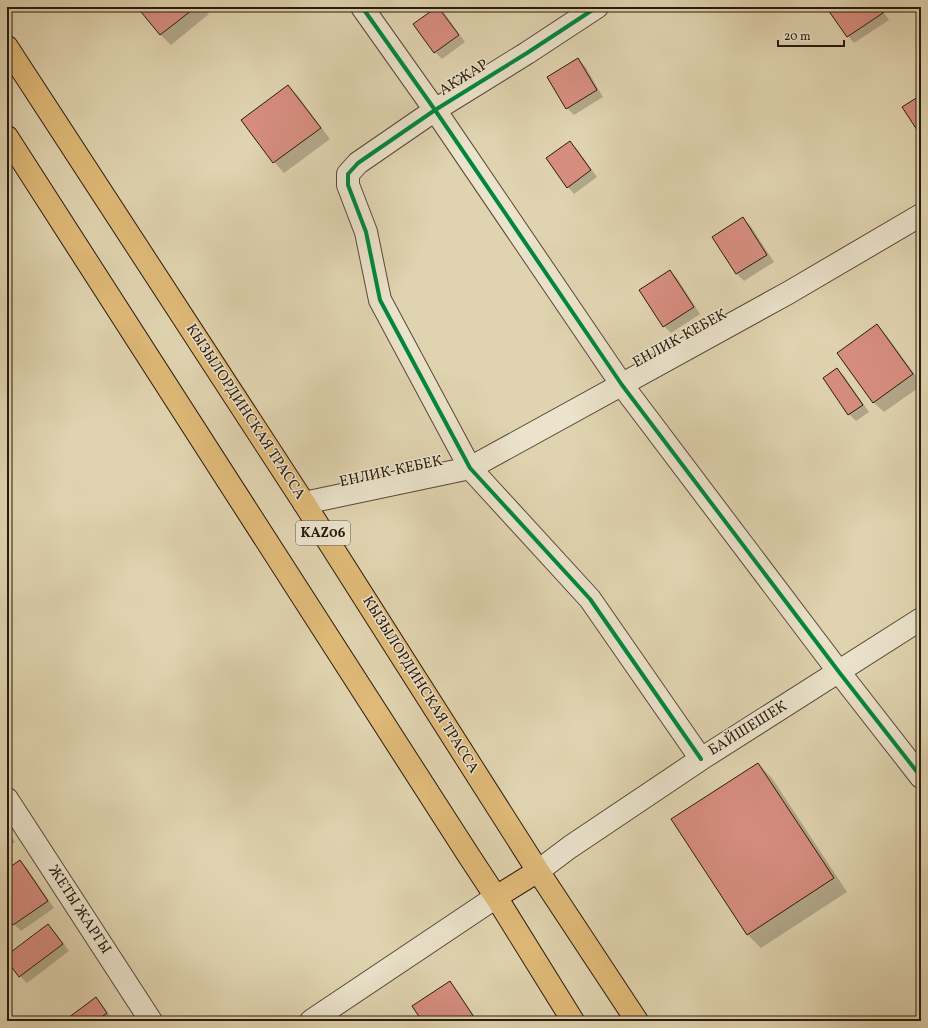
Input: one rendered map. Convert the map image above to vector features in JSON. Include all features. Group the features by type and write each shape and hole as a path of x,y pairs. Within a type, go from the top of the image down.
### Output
{"highway":[{"name":"КЫЗЫЛОРДИНСКАЯ ТРАССА","path":"7,47 304,503 538,871 637,1021"},
{"path":"7,137 496,897 573,1021"},
{"path":"496,897 538,871"}],"street":[{"path":"362,7 435,110 622,385 839,672 921,777"},
{"name":"АКЖАР","path":"470,468 380,300 366,232 348,185 348,174 358,164 435,110 597,7"},
{"name":"ЕНЛИК-КЕБЕК","path":"304,503 470,468 788,293 921,215"},
{"path":"470,468 590,599 701,759"},
{"name":"БАЙШЕШЕК","path":"538,871 570,847 701,759 921,619"},
{"name":"ЖЕТЫ ЖАРГЫ","path":"7,799 151,1021"},
{"path":"311,1021 496,897"}],"building":[{"path":"137,7 196,7 160,35"},
{"path":"437,7 459,35 434,53 413,24"},
{"path":"826,7 879,7 883,13 847,37"},
{"path":"578,58 597,90 566,109 547,77"},
{"path":"288,85 321,128 273,163 241,120"},
{"path":"921,95 921,136 902,107"},
{"path":"570,141 591,170 567,188 546,158"},
{"path":"743,217 767,255 736,274 712,237"},
{"path":"670,270 694,307 663,327 639,290"},
{"path":"877,324 913,374 873,403 837,353"},
{"path":"837,368 863,405 848,415 823,378"},
{"path":"758,763 834,878 747,935 671,819"},
{"path":"20,860 48,901 13,925 7,916 7,869"},
{"path":"48,924 63,944 19,977 7,961 7,955"},
{"path":"450,981 476,1020 422,1021 412,1006"},
{"path":"96,997 107,1013 96,1021 70,1021 68,1018"}],"cycle path":[{"path":"362,7 435,110 622,385 839,672 921,777"},
{"path":"597,7 527,53 435,110 358,163 348,174 348,185 366,232 380,300 470,468 590,599 701,759"}]}
